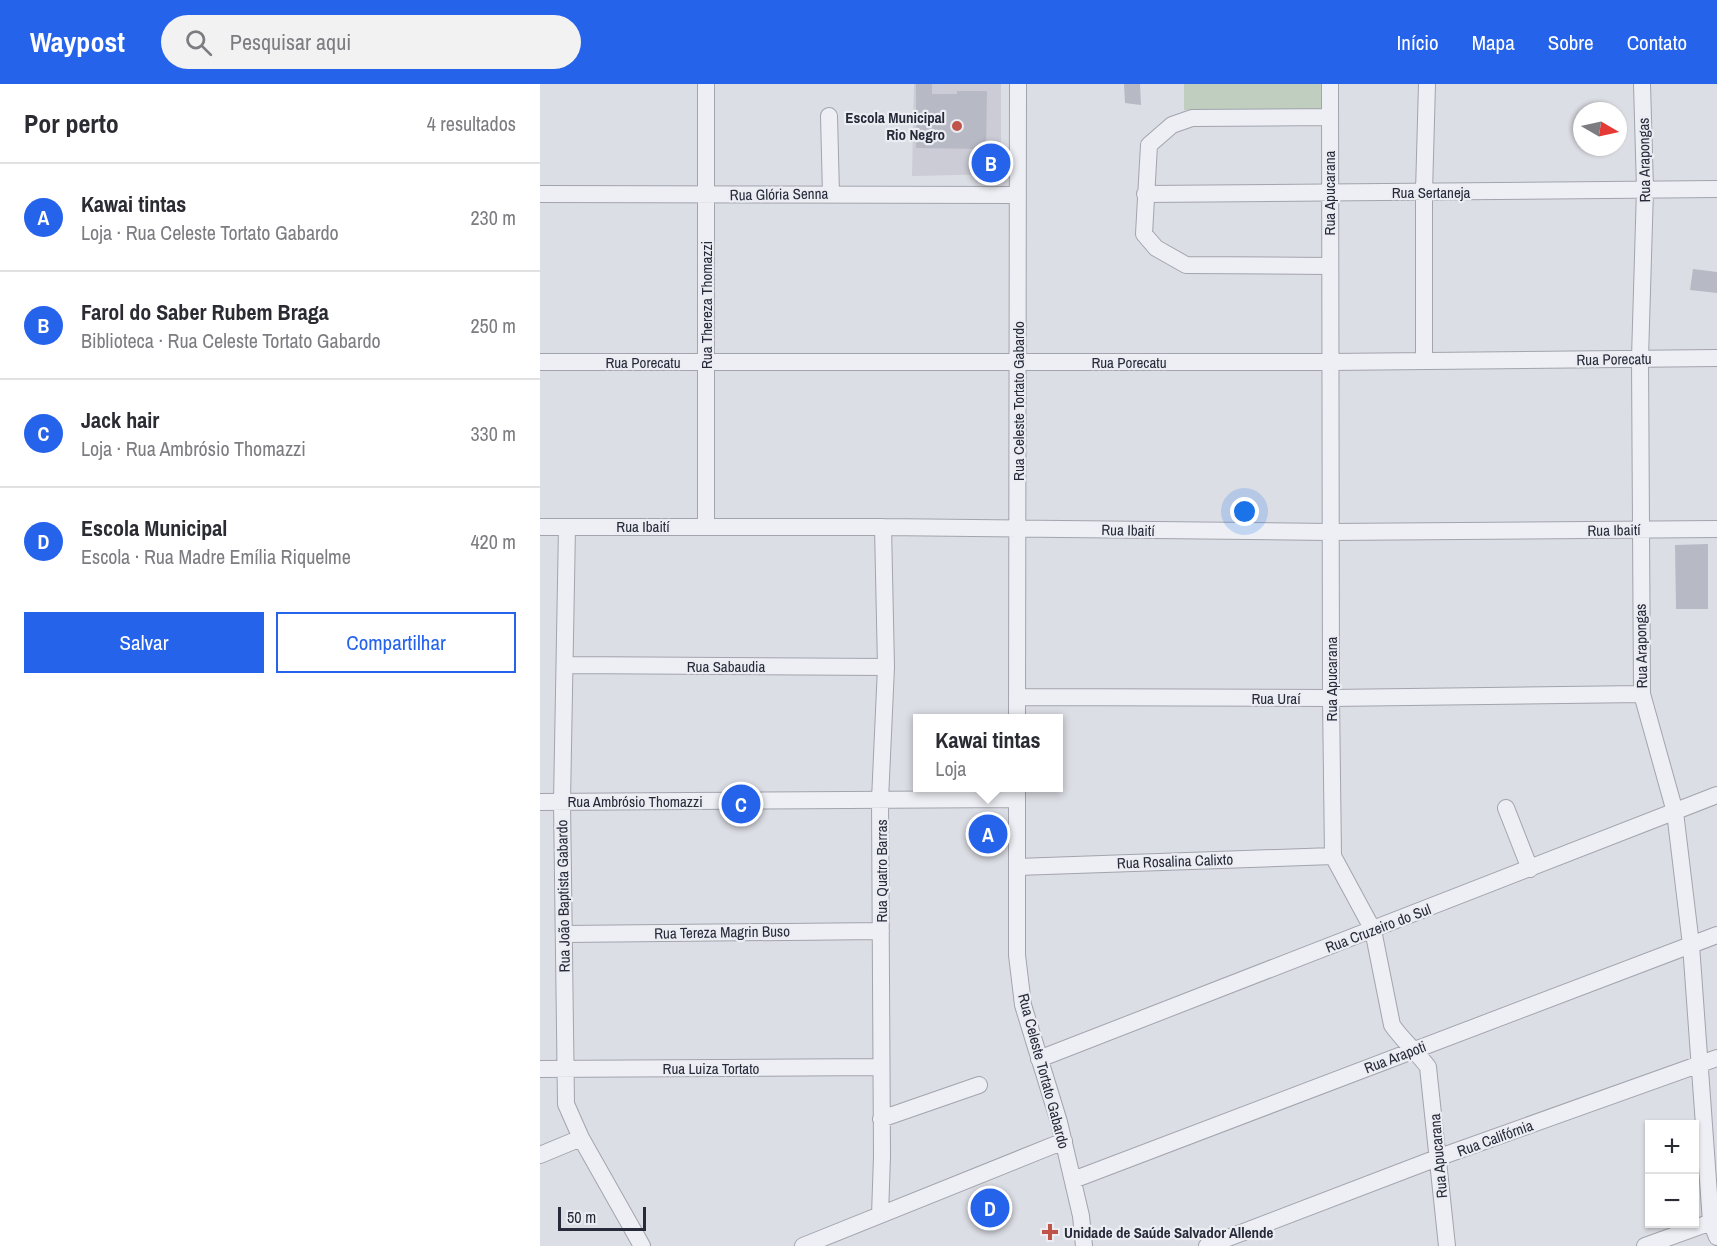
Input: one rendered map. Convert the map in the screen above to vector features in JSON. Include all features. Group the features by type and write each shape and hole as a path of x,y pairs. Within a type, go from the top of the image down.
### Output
{"street":[{"name":"Rua Thereza Thomazzi","path":"706,84 706,526"},
{"name":"Rua Celeste Tortato Gabardo","path":"1017,714 1018,84"},
{"name":"Rua Apucarana","path":"1330,84 1333,856 1373,930 1392,1025 1401,1038 1415,1049 1428,1067 1447,1246"},
{"path":"1425,361 1424,192 1427,84"},
{"name":"Rua Arapongas","path":"1642,84 1646,189 1640,358 1642,694 1675,812 1691,945 1699,1065 1715,1226"},
{"path":"829,116 831,194"},
{"path":"1329,117 1192,118 1172,125 1149,145 1144,234 1156,248 1186,265 1329,266"},
{"name":"Rua Sertaneja","path":"1145,194 1717,189"},
{"name":"Rua Glória Senna","path":"540,194 1018,195"},
{"name":"Rua Porecatu","path":"540,362 1330,362 1717,358"},
{"name":"Rua João Baptista Gabardo","path":"567,526 562,802 566,1104 581,1138 642,1246"},
{"name":"Rua Ibaití","path":"540,527 883,527 1330,532 1717,529"},
{"name":"Rua Quatro Barras","path":"880,1215 880,800 886,667 883,527"},
{"name":"Rua Sabaudia","path":"566,665 886,667"},
{"name":"Rua Uraí","path":"1017,697 1331,698 1642,694"},
{"name":"Rua Celeste Tortato Gabardo","path":"1017,793 1017,955 1023,1005 1064,1141 1081,1216 1083,1246"},
{"name":"Rua Ambrósio Thomazzi","path":"540,802 880,800 1017,793"},
{"name":"Rua Cruzeiro do Sul","path":"1039,1059 1717,795"},
{"path":"1506,808 1530,869"},
{"name":"Rua Rosalina Calixto","path":"1017,867 1333,856"},
{"name":"Rua Tereza Magrin Buso","path":"564,934 881,931"},
{"name":"Rua Arapoti","path":"1072,1180 1717,935"},
{"name":"Rua Califórnia","path":"1207,1246 1437,1158 1717,1058"},
{"name":"Rua Luiza Tortato","path":"540,1069 881,1067"},
{"path":"881,1119 979,1085"},
{"path":"540,1155 581,1138"},
{"path":"803,1246 1064,1141"},
{"path":"1645,1246 1715,1226"}],"shaded area":[{"name":"Escola Municipal Rio Negro","path":"914,84 1001,84 1001,174 912,176"}],"green space":[{"path":"1184,84 1324,84 1326,114 1184,110"}],"building":[{"path":"916,84 932,84 932,94 987,91 986,149 916,148"},
{"path":"1124,84 1140,84 1141,105 1125,103"},
{"path":"989,153 998,154 999,172 981,170"},
{"path":"1693,269 1717,272 1717,293 1690,290"},
{"path":"1708,544 1708,609 1676,609 1675,545"}],"place":[{"name":"Escola Municipal Rio Negro","path":"957,126"},
{"name":"Farol do Saber Rubem Braga","path":"991,163"},
{"name":"Jack hair","path":"741,804"},
{"name":"Kawai tintas","path":"988,834"},
{"name":"Escola Municipal","path":"990,1208"},
{"name":"Unidade de Saúde Salvador Allende","path":"1050,1232"}]}
